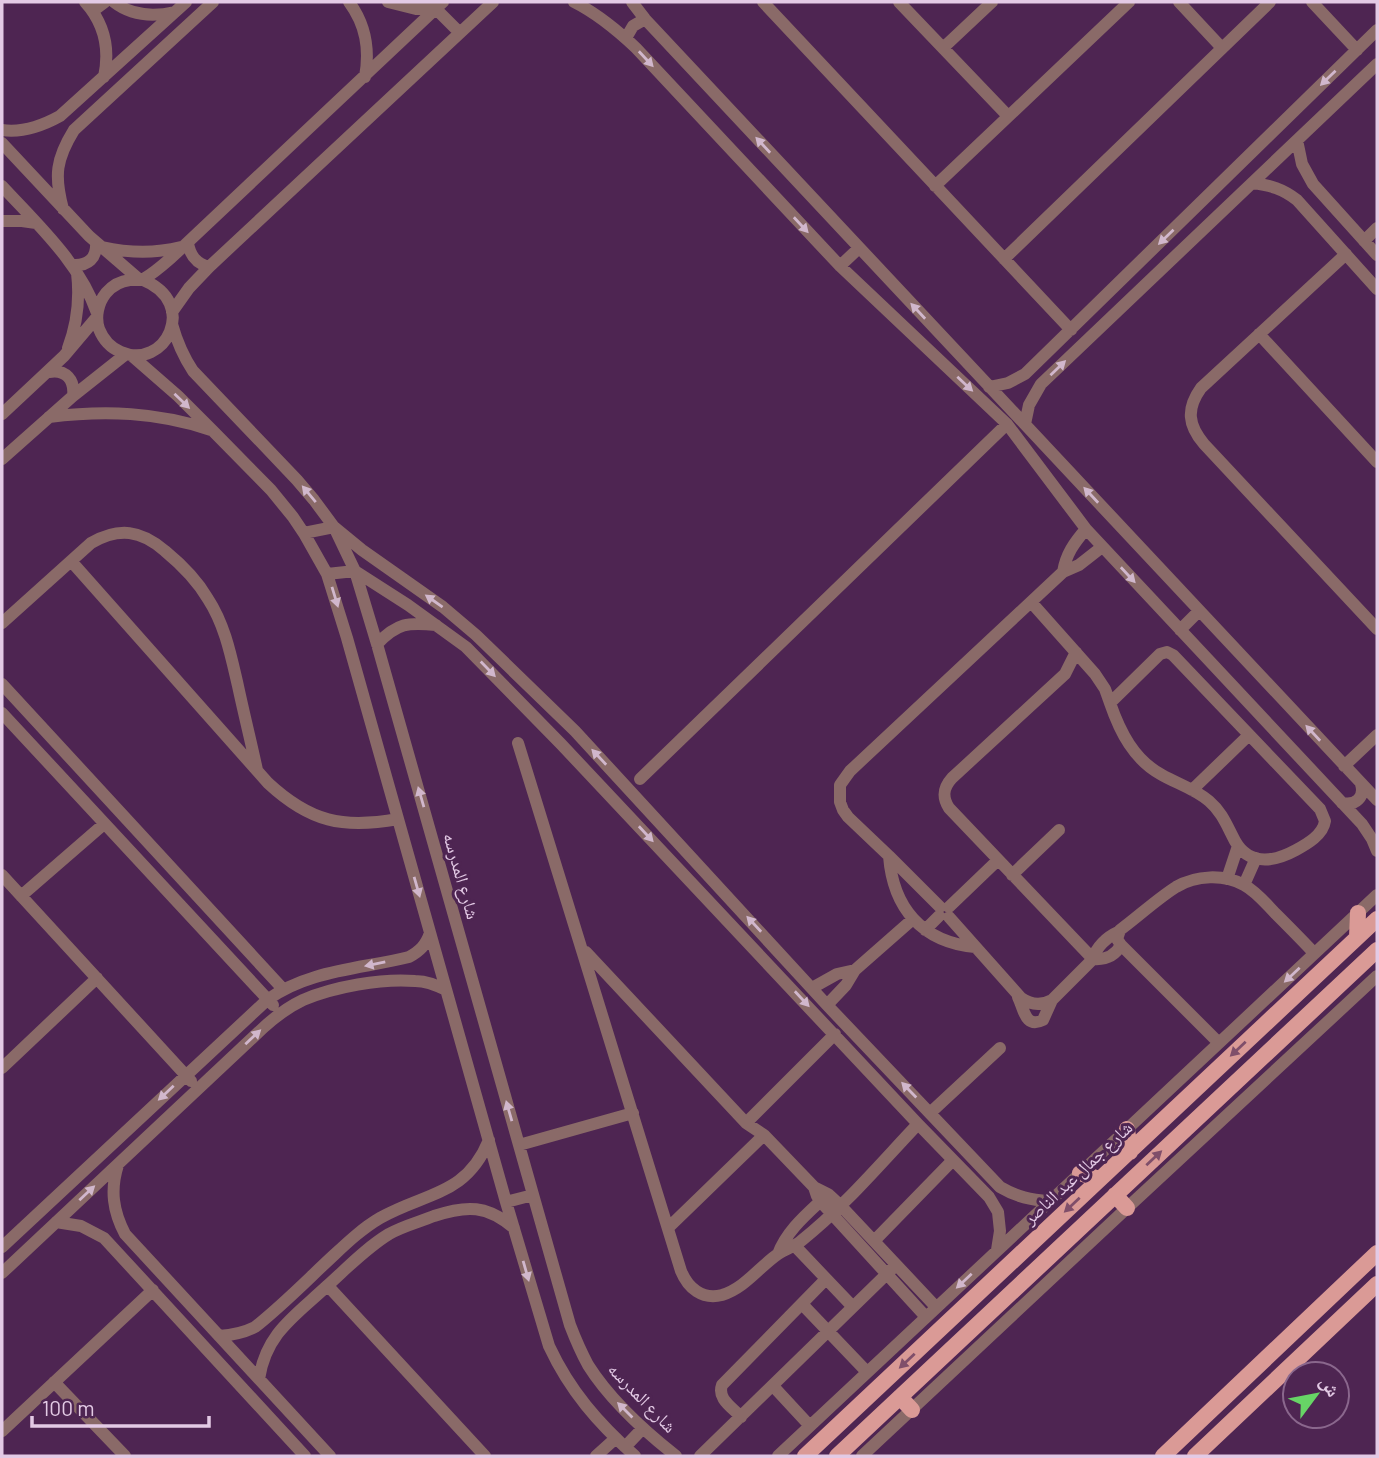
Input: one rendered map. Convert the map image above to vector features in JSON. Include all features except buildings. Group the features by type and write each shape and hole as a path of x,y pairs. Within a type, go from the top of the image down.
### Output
{"main road":[{"path":"1357,937 1358,912"},
{"name":"شارع جمال عبد الناصر","path":"805,1456 1377,919"},
{"path":"837,1456 1377,950"},
{"path":"1127,1129 1130,1152"},
{"path":"1080,1173 1099,1179"},
{"path":"1115,1195 1127,1208"},
{"path":"1163,1456 1377,1253"},
{"path":"1195,1456 1377,1284"},
{"path":"900,1397 912,1410"}],"street":[{"path":"104,77 107,56 104,35 88,6 101,6 105,2"},
{"path":"114,2 132,12 146,15 175,12"},
{"path":"2,130 26,130 61,116 186,2"},
{"path":"63,209 57,188 57,168 63,148 74,130 213,2"},
{"path":"349,2 365,31 368,46 365,77"},
{"path":"388,2 416,9 440,5"},
{"path":"2,459 73,396 129,355 153,351 162,344 169,335 172,318 189,288 209,267 493,2"},
{"path":"574,2 615,27 840,266 1007,424 1086,529 1362,824 1377,851"},
{"path":"632,2 1377,800"},
{"path":"763,2 1071,330"},
{"path":"899,2 1008,116"},
{"path":"943,48 992,2"},
{"path":"935,186 1129,2"},
{"path":"1179,2 1222,48"},
{"path":"1004,259 1270,2"},
{"path":"1312,2 1357,50"},
{"path":"2,414 64,356 97,315 107,292 128,280 141,280 186,245 440,5"},
{"path":"440,5 460,33"},
{"path":"626,38 632,26 645,19"},
{"path":"989,387 1008,383 1026,374 1377,30"},
{"path":"1024,424 1029,405 1038,388 1377,64"},
{"path":"61,116 63,127 74,130"},
{"path":"1297,140 1302,164 1313,184 1377,255"},
{"path":"2,143 99,245 141,280 162,292 169,301 172,318"},
{"path":"1252,183 1276,187 1297,200 1377,289"},
{"path":"1297,200 1301,188 1313,184"},
{"path":"2,186 75,267 89,291 105,341 114,349 129,355 178,396 271,490 304,533 327,574 541,1325 558,1366 571,1387 620,1443 635,1456"},
{"path":"1195,209 1209,224"},
{"path":"2,221 37,223"},
{"path":"1364,241 1377,228"},
{"path":"99,245 122,252 143,253 186,245"},
{"path":"75,267 91,260 99,245"},
{"path":"186,245 197,261 209,267"},
{"path":"840,266 859,248"},
{"path":"1346,254 1201,388 1192,404 1192,425 1203,444 1377,629"},
{"path":"64,356 76,322 78,286 75,267"},
{"name":"شارع المدرسه","path":"172,318 177,341 194,371 314,500 334,527 355,571 570,1325 597,1378 643,1428 676,1456"},
{"path":"1259,334 1377,462"},
{"path":"49,372 61,372 70,379 73,396"},
{"path":"1026,374 1027,383 1038,388"},
{"path":"49,417 117,412 179,420 213,430"},
{"path":"640,779 1007,424"},
{"path":"304,533 334,527 477,635 575,731 827,1005 1000,1187 1013,1195 1049,1201"},
{"path":"1063,572 1067,554 1086,529"},
{"path":"2,623 91,543 102,537 127,533 154,541 197,582 218,617 257,770"},
{"path":"1052,1000 1033,1004 1021,998 944,912 848,817 843,810 839,793 844,777 1063,572 1079,565 1102,547"},
{"path":"71,561 284,797 321,818 342,823 360,824 398,819"},
{"path":"327,574 355,571 438,625 466,647 989,1197 998,1212 1000,1231 997,1250"},
{"path":"1031,602 1100,681 1124,738 1145,764 1202,796 1219,811 1238,846 1256,858 1271,860 1285,856 1311,841 1323,829 1325,821 1320,809 1170,653 1160,654 1110,703"},
{"path":"1180,631 1199,611"},
{"path":"377,644 396,628 406,624 438,625"},
{"path":"1076,652 1065,674 952,778 944,789 946,803 1093,959 1099,960 1115,954 1120,939 1179,886 1210,877 1227,879 1256,893 1314,953"},
{"path":"1065,674 1088,666"},
{"path":"2,684 283,989"},
{"path":"2,713 281,1013"},
{"path":"1192,790 1249,735"},
{"path":"1344,766 1377,735"},
{"path":"518,743 668,1228 685,1281 692,1289 712,1296 723,1294 744,1283 778,1254 795,1246 836,1210 918,1124"},
{"path":"1342,803 1351,804 1359,800 1363,792 1361,784"},
{"path":"623,810 636,797"},
{"path":"21,896 104,824"},
{"path":"1012,875 1059,830"},
{"path":"1227,879 1238,846"},
{"path":"889,856 895,890 913,919 925,930 949,942 975,947"},
{"path":"1244,885 1256,858"},
{"path":"925,930 998,860"},
{"path":"2,875 198,1089"},
{"path":"778,1456 1377,895"},
{"path":"827,1005 846,985 855,970 913,919"},
{"path":"2,1247 267,1000 283,989 310,978 408,957 422,948 430,933"},
{"path":"1120,939 1219,1043"},
{"path":"583,947 746,1123 764,1135 836,1210 891,1270 926,1317"},
{"path":"1016,993 1026,1016 1031,1022 1040,1022 1052,1000 1093,959"},
{"path":"812,988 837,974 855,970"},
{"path":"862,1456 1377,976"},
{"path":"3,1065 97,978"},
{"path":"2,1273 281,1013 315,996 377,982 414,980 446,990"},
{"path":"746,1123 835,1034"},
{"path":"930,1112 1000,1048"},
{"path":"519,1144 633,1112"},
{"path":"668,1228 764,1135"},
{"path":"219,1336 232,1336 255,1326 373,1222 464,1178 479,1161 489,1140"},
{"path":"875,1240 953,1160"},
{"path":"119,1163 114,1177 114,1207 125,1234 330,1456"},
{"path":"979,1187 989,1175"},
{"path":"506,1202 533,1195"},
{"path":"778,1254 783,1240 791,1230 824,1198"},
{"path":"259,1379 264,1355 276,1334 383,1238 401,1228 447,1212 468,1209 490,1212 514,1228"},
{"path":"836,1210 875,1240 891,1270 936,1307"},
{"path":"56,1222 82,1226 104,1238 305,1456"},
{"path":"122,1257 125,1250 135,1246"},
{"path":"795,1246 853,1307"},
{"path":"700,1456 891,1270"},
{"path":"741,1417 722,1398 721,1388 826,1279"},
{"path":"328,1286 485,1456"},
{"path":"2,1431 153,1290"},
{"path":"802,1304 867,1372"},
{"path":"54,1382 125,1456"},
{"path":"772,1386 810,1426"},
{"path":"596,1456 643,1428"}]}
